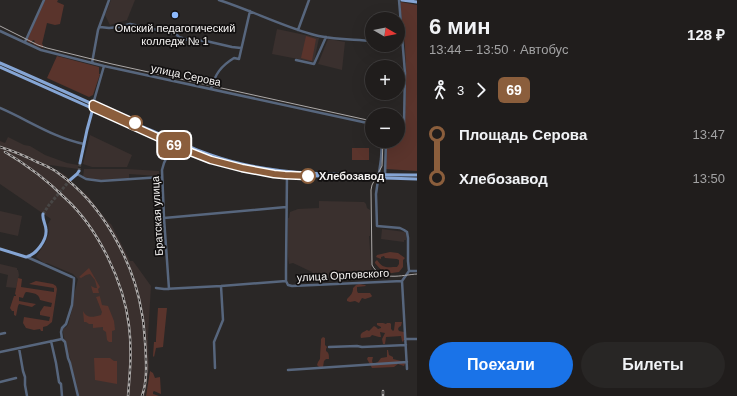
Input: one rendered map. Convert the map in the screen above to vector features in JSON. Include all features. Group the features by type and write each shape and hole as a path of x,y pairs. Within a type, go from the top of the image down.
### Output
{"main road":[{"path":"402,0 417,2"},
{"path":"0,63 26,77 195,154 233,166 287,173 417,179"},
{"path":"0,67 93,104 200,152 243,164 287,173"},
{"path":"80,162 93,104"},
{"path":"70,180 78,172"},
{"path":"378,176 417,175"},
{"path":"0,249 26,257 34,253 44,239 46,230 43,214"}],"street":[{"path":"25,42 44,0"},
{"path":"92,63 98,30 109,0"},
{"path":"219,0 312,34 326,37 365,40"},
{"path":"298,30 309,0"},
{"path":"399,0 400,12"},
{"path":"211,89 216,75 228,62 234,58 239,59 250,11"},
{"path":"100,27 119,27 130,24 176,34 188,40 206,41 241,48"},
{"name":"улица Серова","path":"0,31 41,50 92,63 365,122"},
{"path":"296,60 314,64 326,37"},
{"path":"403,52 405,77 404,108"},
{"path":"93,104 104,66"},
{"path":"0,108 62,137 84,144"},
{"name":"Братская улица","path":"170,289 162,177 163,167 173,144"},
{"path":"382,148 376,194 377,226 400,228 407,232 409,271 417,271"},
{"path":"385,175 386,148"},
{"path":"78,172 86,179 100,181 162,177"},
{"path":"286,281 287,173"},
{"path":"164,218 286,207"},
{"path":"26,257 74,278 72,305 66,324 62,328 61,332 62,339 65,342 78,396"},
{"name":"улица Орловского","path":"156,288 170,289 286,281 288,285 292,286 402,280 409,271"},
{"path":"402,280 407,370"},
{"path":"215,368 214,342 223,320 221,286"},
{"path":"0,334 5,333"},
{"path":"0,352 62,339"},
{"path":"405,339 417,339"},
{"path":"51,341 59,382 61,384 62,396"},
{"path":"329,347 362,347 406,344"},
{"path":"19,348 25,376 27,396"},
{"path":"288,370 407,362"},
{"path":"0,382 16,378"}],"shaded area":[{"path":"45,0 58,0 57,2 64,5 60,24 55,25 47,23 42,44 43,48 33,44 35,41 33,40 31,43 27,40"},
{"path":"111,0 135,0 127,20 110,25 105,15"},
{"path":"400,3 417,5 417,171 386,169 387,148 405,148 405,12 401,12"},
{"path":"277,29 319,38 314,62 272,54"},
{"path":"306,36 316,39 312,61 301,58"},
{"path":"328,39 345,42 342,70 318,64"},
{"path":"57,56 99,67 100,74 93,95 89,97 47,78"},
{"path":"90,135 132,155 127,167 92,167 83,164"},
{"path":"8,137 24,145 30,146 45,155 67,163 78,165 78,169 49,166 67,176 66,178 88,196 111,224 130,261 133,261 151,286 148,336 149,368 145,396 79,396 63,333 63,328 68,325 78,279 73,274 44,263 36,257 45,243 49,233 48,224 51,219 0,184 0,141 5,143"},
{"path":"352,148 369,148 369,160 352,160"},
{"path":"84,169 159,171 159,176 129,174 129,178 98,180 83,177"},
{"path":"319,201 364,202 366,204 367,208 370,210 369,236 372,277 316,280 312,272 293,263 289,264 288,218 290,212 298,209 319,208"},
{"path":"0,211 22,216 18,236 0,232"},
{"path":"382,229 405,232 407,234 406,240 404,240 404,242 381,239"},
{"path":"390,252 398,253 405,258 403,260 403,267 399,272 387,273 380,269 375,263 377,260 383,266 397,267 399,260 397,259 385,258 384,256 381,257 381,259 376,257 377,255"},
{"path":"0,264 17,268 19,275 16,288 6,287 8,275 0,273"},
{"path":"89,268 100,287 98,289 99,293 93,293 91,286 97,288 95,280 90,274 81,278 79,277"},
{"path":"18,278 22,279 21,287 54,292 54,288 29,284 36,281 53,284 56,286 57,289 52,322 43,327 43,331 40,329 34,330 26,328 23,323 24,317 49,321 50,317 40,315 40,312 44,306 51,307 52,303 40,300 35,294 26,292 23,298 19,297 19,301 36,304 32,307 19,304 16,316 14,315 14,311 10,308 14,296 16,296 15,294"},
{"path":"359,284 366,286 357,287 358,293 370,293 372,296 365,299 362,298 359,303 355,301 347,301 353,288"},
{"path":"100,296 102,305 108,306 114,321 115,330 112,331 112,342 107,340 106,332 103,330 103,327 93,328 93,324 84,322 83,311 88,316 93,317 101,315 102,312 96,297"},
{"path":"158,308 167,308 163,347 156,348 154,357 154,342 156,342"},
{"path":"395,322 402,322 398,329 399,331 404,332 405,338 403,342 401,336 386,337 385,344 383,344 382,339 385,333 380,332 381,337 372,335 370,337 361,338 362,333 367,330 369,331 374,326 378,329 381,328 377,325 377,323 390,323 393,331"},
{"path":"323,337 325,338 325,345 327,347 326,351 329,354 329,359 324,361 323,367 319,367 317,365 320,359 321,339"},
{"path":"387,350 393,359 405,362 404,366 398,364 394,367 372,368 367,359 368,357 373,357 373,364 378,362 381,358 387,357"},
{"path":"94,358 110,358 117,361 117,384 95,380"},
{"path":"150,371 153,373 155,378 160,377 161,394 154,391 153,392 153,394 159,396 146,396"}],"tunnel":[{"path":"79,171 80,163"},
{"path":"43,214 70,180"}],"tram line":[{"path":"0,26 47,48 112,64 365,119"},
{"path":"383,148 382,166 371,190 372,265 381,274 386,276 417,274"},
{"path":"351,276 384,276"}],"railway":[{"path":"0,147 51,168 58,173 89,200 114,235 132,274 143,317 146,369 142,396"},
{"path":"5,152 21,162 51,185 77,210 88,224 108,257 122,292 129,326 131,353 128,396"},
{"path":"383,391 383,396"}],"bus line":[{"name":"69","path":"135,123 93,104 93,108 211,160 274,174 308,176"}],"place":[{"name":"Омский педагогический колледж № 1","path":"175,15"},
{"name":"Хлебозавод","path":"308,176"}]}
